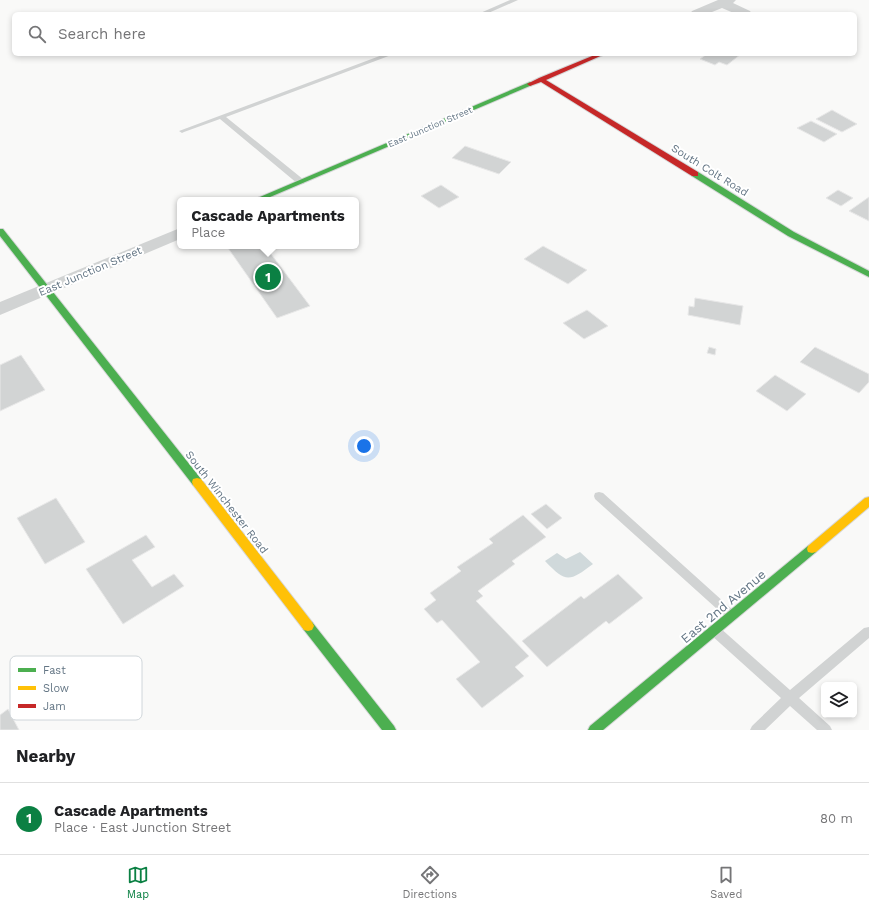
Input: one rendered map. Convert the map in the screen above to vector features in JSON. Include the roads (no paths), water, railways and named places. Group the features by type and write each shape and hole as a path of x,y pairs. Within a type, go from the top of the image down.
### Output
{"street":[{"path":"701,12 726,2 743,12"},
{"name":"East Junction Street","path":"265,197 597,56"},
{"name":"South Colt Road","path":"541,80 791,234 869,274"},
{"name":"South Winchester Road","path":"0,231 390,730"},
{"name":"East Junction Street","path":"0,309 177,234"},
{"name":"East 2nd Avenue","path":"594,730 869,501"}],"lane":[{"path":"486,12 515,0"},
{"path":"182,131 386,56"},
{"path":"221,117 301,182"},
{"path":"599,496 732,616"},
{"path":"714,630 826,730"},
{"path":"756,730 790,698 868,632"}],"place":[{"name":"Cascade Apartments","path":"268,277"}]}
